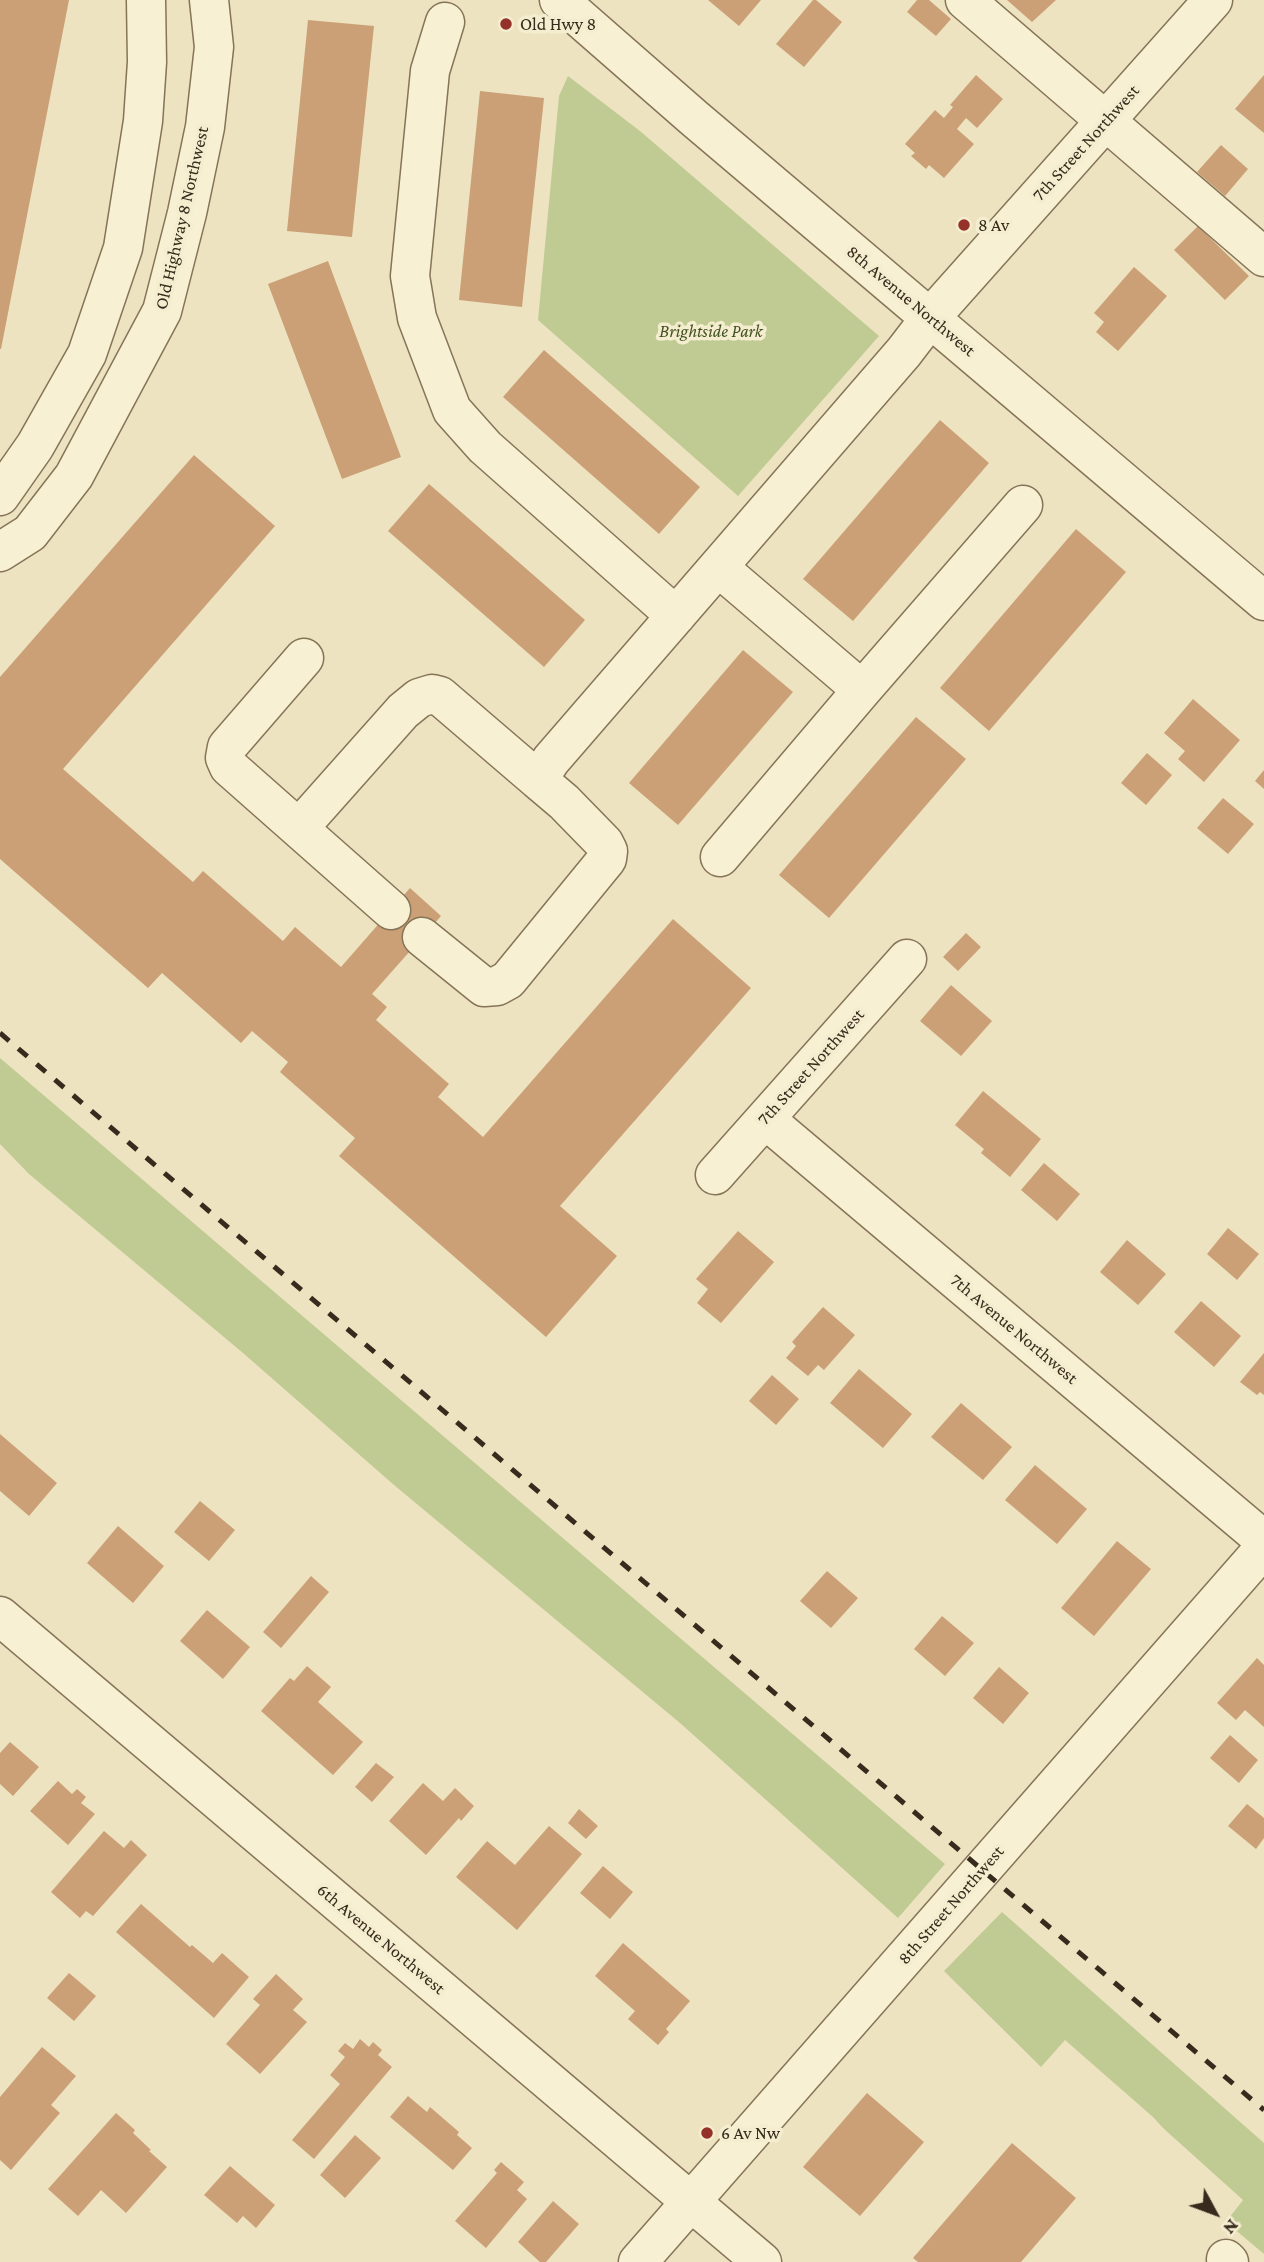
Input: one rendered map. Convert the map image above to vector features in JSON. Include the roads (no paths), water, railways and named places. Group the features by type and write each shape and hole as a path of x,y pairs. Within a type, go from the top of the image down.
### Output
{"street":[{"path":"0,496 35,446 87,354 123,248 143,121 147,62 146,0"},
{"name":"Old Highway 8 Northwest","path":"0,552 30,533 74,477 162,311 205,127 214,47 209,0"},
{"name":"8th Avenue Northwest","path":"559,0 1264,601"},
{"path":"965,0 1264,257"},
{"name":"7th Street Northwest","path":"538,780 551,760 895,363 930,318 1213,0"},
{"path":"445,22 430,71 410,276 417,318 452,410 485,447 676,616"},
{"path":"720,857 1023,505"},
{"path":"718,568 862,690"},
{"path":"304,659 227,747 225,758 229,767 391,910"},
{"path":"299,828 403,711 419,698 432,694 440,696 564,802 604,843 608,851 607,859 508,980 497,986 484,987 422,937"},
{"name":"7th Street Northwest","path":"715,1175 907,959"},
{"name":"7th Avenue Northwest","path":"765,1119 1264,1540"},
{"name":"8th Street Northwest","path":"638,2262 1264,1548"},
{"name":"6th Avenue Northwest","path":"0,1616 762,2262"}],"railway":[{"path":"0,1033 1264,2110"}],"place":[{"name":"Old Hwy 8","path":"506,24"},
{"name":"8 Av","path":"964,225"},
{"name":"6 Av Nw","path":"707,2133"}],"park label":[{"name":"Brightside Park","path":"711,331"}]}
